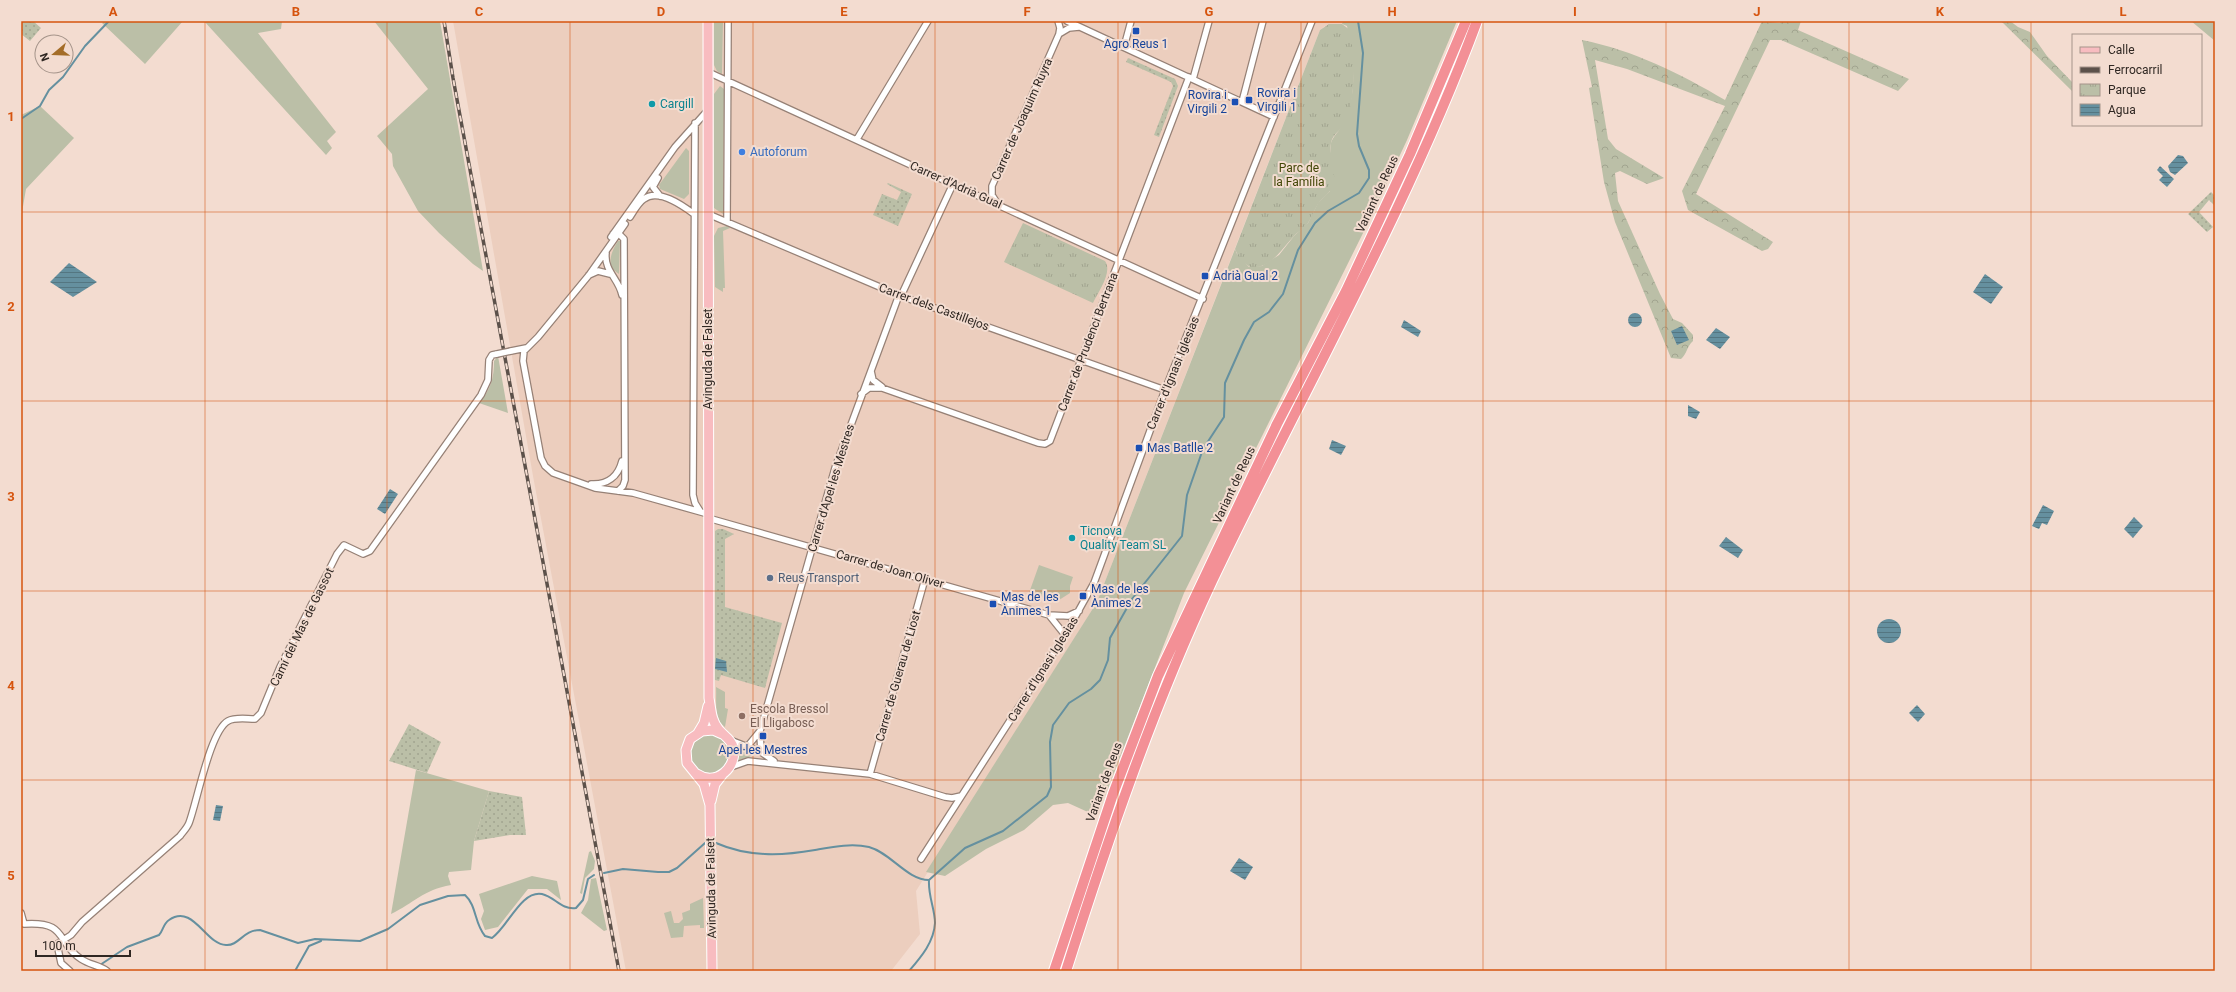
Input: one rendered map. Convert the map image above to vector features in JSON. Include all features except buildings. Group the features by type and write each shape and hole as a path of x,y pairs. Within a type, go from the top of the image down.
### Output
{"highway":[{"name":"Variant de Reus","path":"1054,971 1113,794 1158,676 1277,424 1352,276 1410,154 1466,21"},
{"name":"Variant de Reus","path":"1066,971 1124,795 1191,626 1249,505 1420,160 1477,21"}],"main road":[{"name":"Avinguda de Falset","path":"708,21 705,514 709,698"},
{"path":"709,698 706,718 698,733 690,739 686,750 687,763 697,774 707,790 710,805"},
{"path":"709,698 714,722 726,737 734,755 731,766 715,784 710,805"},
{"path":"698,733 713,730 726,737"},
{"path":"697,774 709,778 722,775"},
{"name":"Avinguda de Falset","path":"710,805 712,971"}],"street":[{"path":"726,222 728,21"},
{"path":"857,139 928,21"},
{"name":"Carrer de Joaquim Ruyra","path":"997,204 992,195 992,186 1059,34 1060,28 1058,21"},
{"path":"1067,21 1274,117"},
{"path":"1124,47 1131,21"},
{"name":"Carrer de Prudenci Bertrana","path":"882,388 1044,444 1052,438 1080,360 1191,78 1208,21"},
{"path":"1242,102 1263,21"},
{"name":"Carrer d'Ignasi Iglesias","path":"921,859 1065,635 1094,583 1165,390 1203,298 1312,21"},
{"path":"1059,34 1068,28 1080,27"},
{"name":"Carrer d'Adrià Gual","path":"708,72 1203,298"},
{"path":"573,294 643,193 695,123 708,110"},
{"path":"694,214 683,206 660,196 654,189 654,182 695,123"},
{"name":"Avinguda de Falset","path":"695,123 693,495 695,503 705,514"},
{"name":"Carrer d'Apel·les Mestres","path":"761,752 760,731 835,468 861,394 900,295 953,184"},
{"path":"976,194 987,191 992,186"},
{"path":"527,348 538,337 589,275 606,251 614,236 644,198 660,196"},
{"name":"Carrer dels Castillejos","path":"708,214 900,295 1165,390"},
{"path":"623,455 619,471 614,478 612,486 617,491 624,484 625,224"},
{"path":"614,236 624,239"},
{"path":"606,251 606,264 610,274 620,286 624,306"},
{"path":"589,275 598,271 610,274"},
{"name":"Carrer de Joan Oliver","path":"527,348 523,354 523,361 542,461 552,473 604,490 633,493 1049,615 1068,616 1079,611"},
{"name":"Camí del Mas de Gassot","path":"65,940 82,922 184,830 188,824 210,750 222,724 237,718 255,719 261,713 280,667 344,545 363,554 370,551 481,395 488,380 489,360 492,355 527,348"},
{"path":"871,369 873,380 882,388"},
{"path":"861,394 869,388 882,388"},
{"path":"588,484 602,484 614,478"},
{"name":"Carrer de Guerau de Liost","path":"870,774 925,579"},
{"path":"1049,615 1065,635"},
{"name":"Carrer d'Apel·les Mestres","path":"747,747 760,731"},
{"path":"726,737 761,752 776,762"},
{"path":"731,766 748,761 761,752"},
{"path":"748,761 776,762 870,774 944,797 952,798 961,796"},
{"path":"21,913 24,924 46,925 60,932 69,948 81,959 100,966 107,971"},
{"path":"65,940 57,944 61,962 70,971"}],"shaded area":[{"path":"453,21 1343,21 1342,24 1325,26 1320,30 1097,602 916,891 920,934 891,971 626,971 533,476"}],"green space":[{"path":"21,21 33,21 41,28 36,34 34,34 30,41 21,34"},
{"path":"104,21 183,21 145,64 102,23"},
{"path":"204,21 282,21 281,29 258,33 336,132 327,141 332,148 326,155"},
{"path":"374,21 440,21 483,271 473,264 439,233 418,211 393,166 392,154 377,136 428,89"},
{"path":"714,21 723,21 722,74 717,71 714,65"},
{"path":"1343,21 1457,21 1407,140 1371,217 1184,593 1098,814 1090,813 1068,803 1053,805 1024,830 986,849 945,876 926,872 1097,602 1235,249 1237,254 1249,267 1262,266 1279,255 1294,236 1308,223 1318,203 1330,191 1331,143 1345,120 1350,103 1353,81 1351,48 1347,26 1342,24"},
{"path":"1762,21 1780,23 1781,21 1801,21 1798,30 1909,79 1898,91 1781,40 1770,40 1696,194 1773,242 1768,249 1762,251 1688,210 1682,191 1725,106 1627,69 1595,60 1608,139 1616,149 1664,178 1647,184 1620,171 1615,173 1618,201 1660,294 1673,319 1682,323 1693,335 1693,341 1689,345 1685,355 1681,359 1671,358 1615,222 1604,182 1589,88 1592,87 1582,40 1620,50 1656,64 1674,72 1725,100"},
{"path":"2001,21 2010,21 2018,27 2030,32 2047,56 2072,82 2072,91"},
{"path":"2191,21 2215,21 2215,41"},
{"name":"Parc de la Família","path":"1329,24 1342,24 1350,30 1354,77 1349,113 1345,123 1333,137 1331,143 1334,175 1333,185 1318,204 1307,225 1295,235 1276,257 1264,265 1250,267 1240,260 1235,249 1320,30"},
{"path":"1128,58 1175,79 1178,86 1159,137 1154,135 1173,86 1171,82 1126,62"},
{"path":"720,86 724,89 723,214 714,208 714,94"},
{"path":"40,106 74,138 26,189 21,218 21,115"},
{"path":"686,148 689,151 689,194 684,199 660,189 659,185"},
{"path":"888,183 912,194 898,226 873,215 882,194 897,200 901,192 887,184"},
{"path":"2211,192 2215,196 2215,206 2209,200 2199,212 2213,227 2207,232 2188,214"},
{"path":"1023,223 1105,261 1107,266 1106,276 1093,303 1004,262"},
{"path":"727,226 730,228 723,231 725,288 723,288 723,292 715,287 714,236 718,228"},
{"path":"618,241 620,241 619,274 612,267 611,263 613,250"},
{"path":"498,356 508,413 479,403 489,388 493,373 494,361"},
{"path":"718,529 723,529 734,534 725,539 725,607 782,623 765,688 721,675 719,681 715,680 715,531"},
{"path":"1039,565 1073,577 1070,586 1070,593 1056,602 1029,593"},
{"path":"716,687 725,692 725,708 728,709 725,727 721,723 717,714"},
{"path":"409,724 441,742 427,773 389,761"},
{"path":"706,735 714,735 724,740 728,747 728,761 724,768 714,773 706,773 696,768 694,765 691,758 691,750 696,740 699,738"},
{"path":"738,748 755,753 749,757 737,761"},
{"path":"416,770 489,791 474,841 471,870 449,872 448,876 451,885 426,893 391,914"},
{"path":"489,791 522,797 526,835 510,835 474,841"},
{"path":"591,851 595,861 594,869 585,878 582,894 580,893 589,852"},
{"path":"532,876 557,881 561,900 547,889 528,889 498,927 485,930 481,919 484,911 479,894"},
{"path":"596,878 607,930 604,931 581,913 588,900 591,879"},
{"path":"703,898 704,928 700,928 700,925 684,926 683,937 671,938 664,913 671,911 674,923 679,923 683,919 682,913 690,910 690,904"}],"water":[{"path":"2178,155 2183,156 2188,163 2175,175 2170,172 2168,166"},
{"path":"2160,166 2174,179 2167,187 2159,180 2163,176 2157,170"},
{"path":"69,263 97,282 73,297 50,282"},
{"path":"1985,274 2003,287 1991,304 1973,292"},
{"path":"1635,313 1640,315 1642,320 1640,325 1635,327 1630,325 1628,320 1630,315"},
{"path":"1404,320 1421,331 1418,337 1401,327"},
{"path":"1682,326 1689,340 1677,345 1671,331"},
{"path":"1716,328 1730,337 1720,349 1706,340"},
{"path":"1688,405 1700,412 1696,419 1688,416"},
{"path":"1332,440 1346,446 1341,455 1329,449"},
{"path":"390,489 398,494 385,514 377,509"},
{"path":"2043,505 2054,511 2047,525 2042,523 2039,529 2032,526"},
{"path":"2134,517 2143,526 2133,538 2124,529"},
{"path":"1726,537 1743,550 1738,558 1719,546"},
{"path":"1889,619 1898,622 1901,631 1898,640 1889,643 1880,640 1877,631 1880,622"},
{"path":"716,658 726,661 727,672 715,669"},
{"path":"1917,705 1925,714 1918,722 1909,713"},
{"path":"216,805 223,806 220,821 213,820"},
{"path":"1239,858 1253,867 1245,880 1230,871"}],"waterway":[{"path":"21,119 40,106 49,90 63,77 85,46 109,21"},
{"path":"929,880 965,848 1003,831 1047,796 1051,787 1050,742 1053,725 1069,703 1091,689 1100,680 1108,660 1110,638 1132,599 1182,536 1187,495 1203,449 1224,417 1225,383 1244,340 1254,322 1269,312 1283,294 1298,250 1315,223 1328,211 1359,193 1369,178 1369,170 1359,146 1357,134 1363,53 1358,21"},
{"path":"604,873 623,869 669,872 677,868 705,843"},
{"path":"716,843 740,851 765,854 802,852 848,845 869,847 885,855 913,876 929,880"},
{"path":"100,965 127,947 159,935 164,925 169,920 178,916 192,920 212,939 226,945 234,943 249,932 260,930 298,943 315,939 360,941 388,929 420,905 448,896 465,895 472,904 481,931 485,936 492,938 504,926 521,903 534,894 542,894 566,907 576,908 583,900 588,879 594,875"},
{"path":"909,971 926,949 934,930 935,918 929,880"},
{"path":"295,971 309,946 321,941"}],"railway":[{"path":"444,21 453,78 619,971"}],"place":[{"name":"Agro Reus 1","path":"1136,31"},
{"name":"Rovira i Virgili 1","path":"1249,100"},
{"name":"Rovira i Virgili 2","path":"1235,102"},
{"name":"Cargill","path":"652,104"},
{"name":"Autoforum","path":"742,152"},
{"name":"Adrià Gual 2","path":"1205,276"},
{"name":"Mas Batlle 2","path":"1139,448"},
{"name":"Ticnova Quality Team SL","path":"1072,538"},
{"name":"Reus Transport","path":"770,578"},
{"name":"Mas de les Ànimes 2","path":"1083,596"},
{"name":"Mas de les Ànimes 1","path":"993,604"},
{"name":"Escola Bressol El Lligabosc","path":"742,716"},
{"name":"Apel·les Mestres","path":"763,736"}]}
